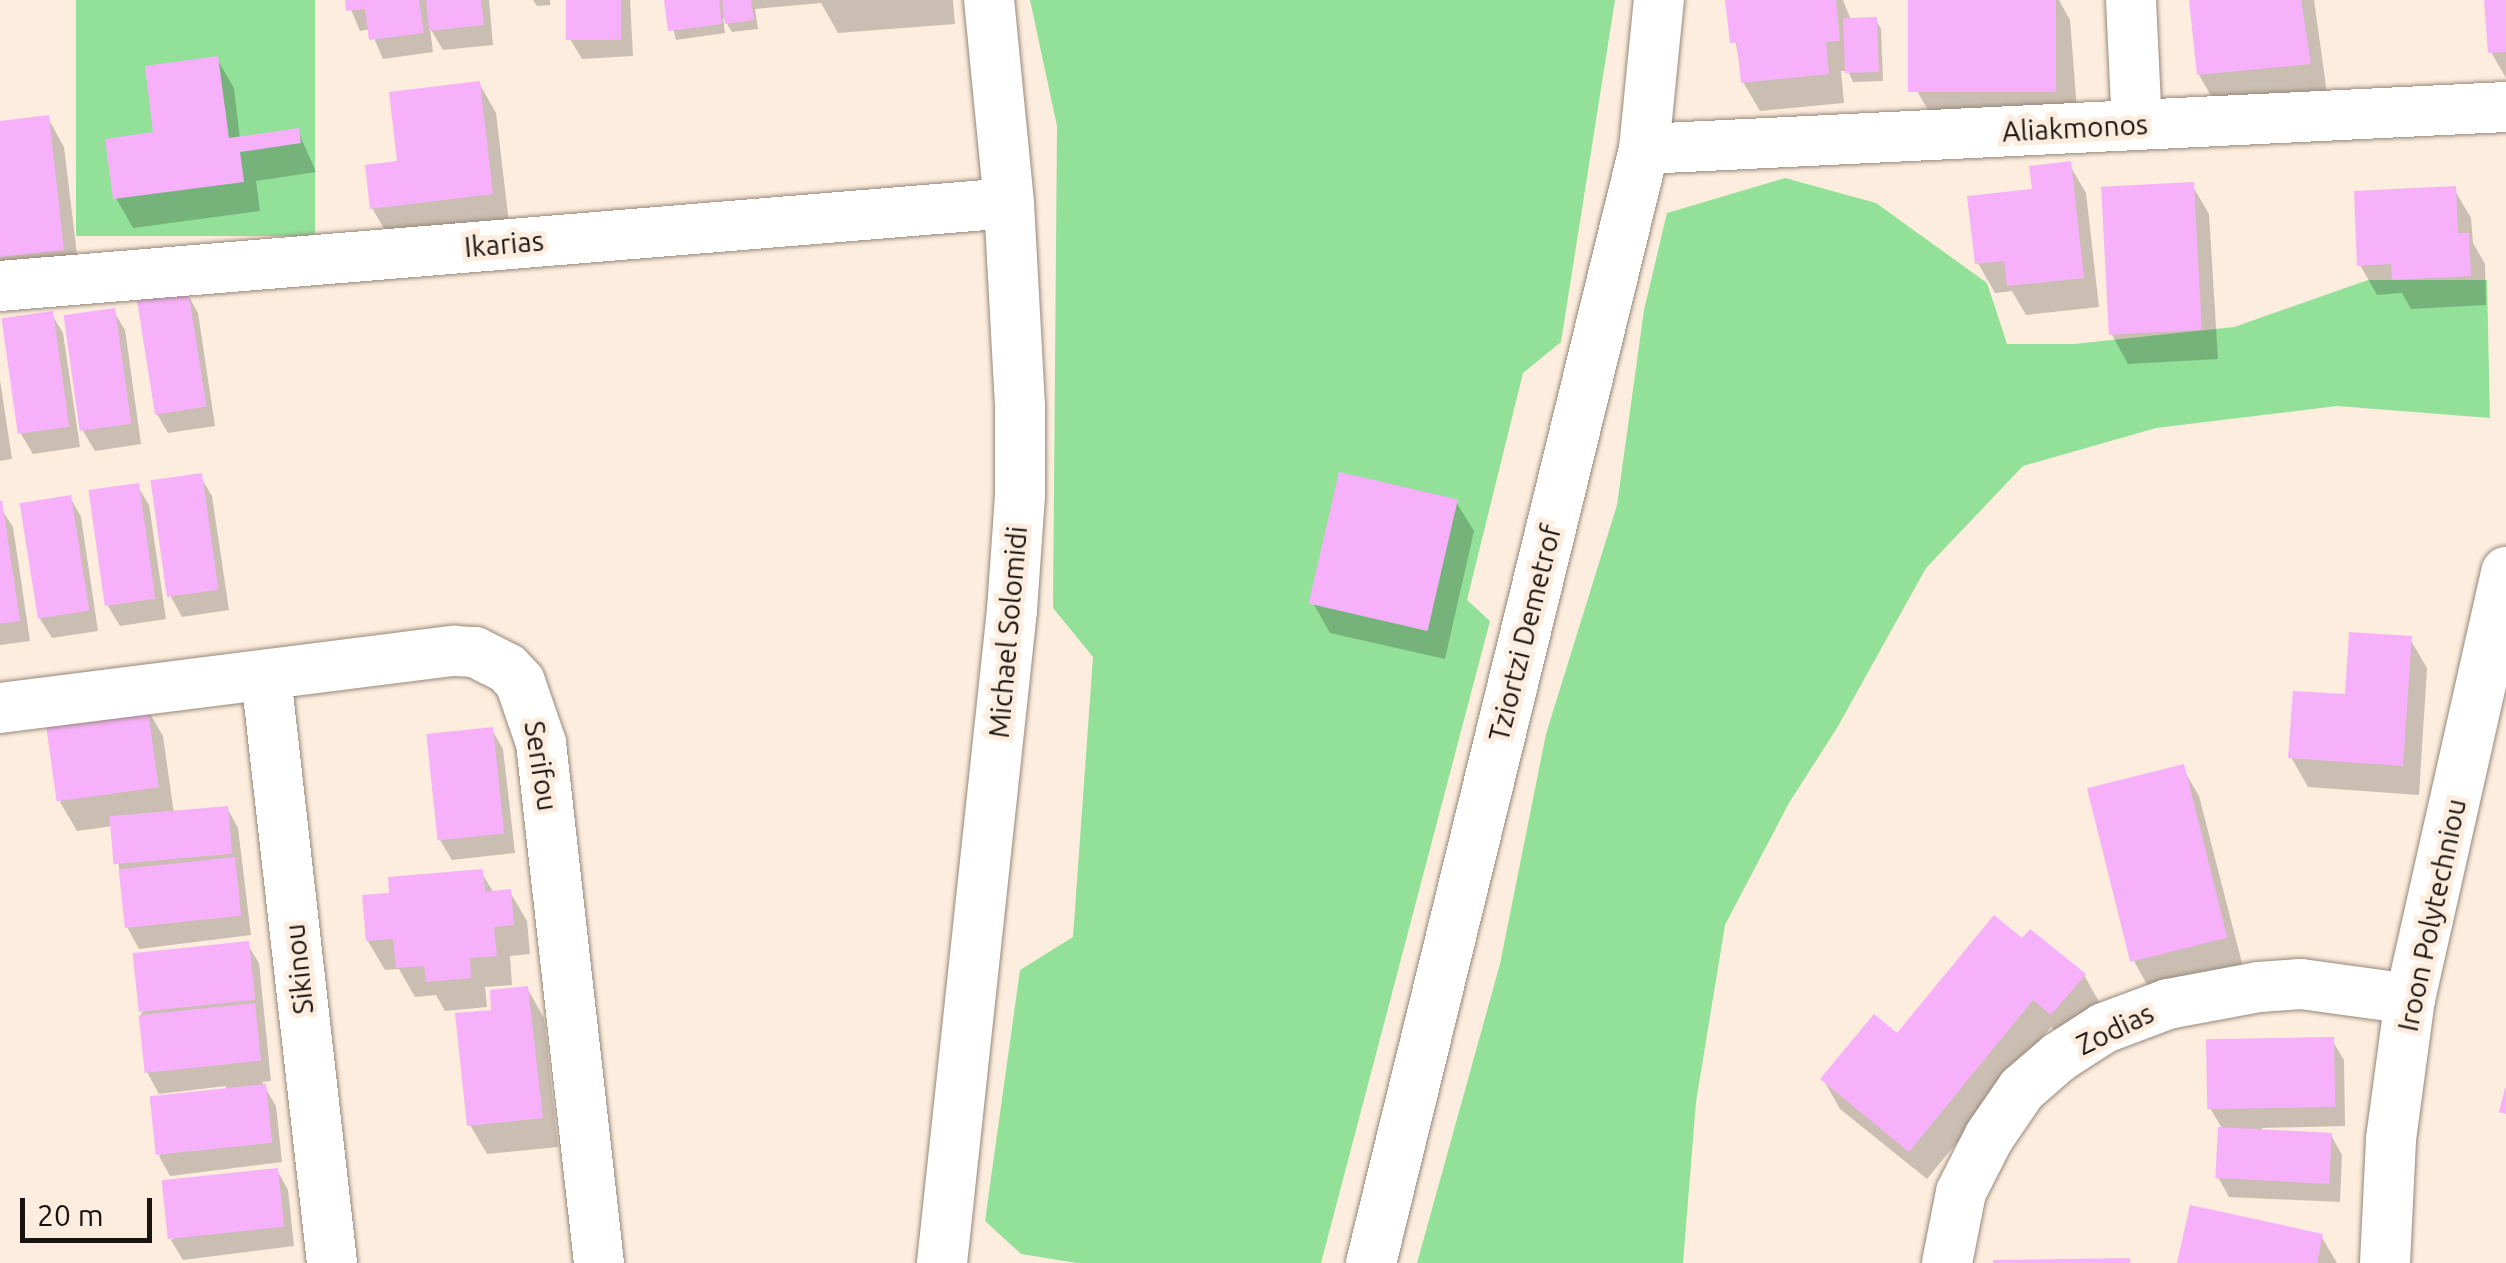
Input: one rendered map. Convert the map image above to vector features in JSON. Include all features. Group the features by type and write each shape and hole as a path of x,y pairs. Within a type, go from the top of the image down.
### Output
{"street":[{"name":"Michael Solomidi","path":"942,1263 1012,610 1020,496 1020,406 1009,202 989,0"},
{"name":"Tziortzi Demetrof","path":"1371,1263 1644,149 1659,0"},
{"path":"2130,0 2137,124"},
{"name":"Aliakmonos","path":"1644,149 2506,107"},
{"name":"Ikarias","path":"0,286 1009,202"},
{"name":"Iroon Polytechniou","path":"2385,1263 2392,1140 2410,999 2506,572"},
{"name":"Serifou","path":"0,708 454,651 492,659 520,682 541,744 599,1263"},
{"name":"Sikinou","path":"266,676 332,1263"},
{"name":"Zodias","path":"1947,1263 1961,1192 1988,1137 2022,1089 2059,1057 2104,1028 2168,1004 2259,986 2317,986 2410,999"}],"green space":[{"path":"76,0 315,0 315,236 76,236"},
{"path":"1030,0 1615,0 1561,342 1523,373 1467,600 1490,621 1321,1263 1077,1263 1021,1254 985,1221 1020,970 1073,937 1093,657 1053,608 1057,126"},
{"path":"1785,178 1876,203 1987,283 2007,344 2074,344 2234,327 2368,280 2487,280 2490,418 2337,406 2156,428 2023,466 1926,568 1837,728 1789,803 1725,925 1696,1102 1683,1263 1417,1263 1500,964 1546,734 1617,505 1644,310 1667,213"}],"building":[{"path":"345,0 419,0 424,33 369,40 365,9 346,11"},
{"path":"426,0 481,0 484,25 429,31"},
{"path":"566,0 621,0 621,40 566,40"},
{"path":"664,0 719,0 722,24 668,31"},
{"path":"722,0 751,0 754,20 725,24"},
{"path":"1725,0 1836,0 1840,41 1826,42 1829,74 1741,83 1737,43 1730,43"},
{"path":"1908,0 2056,0 2056,92 1908,92"},
{"path":"2189,0 2301,0 2311,64 2197,75"},
{"path":"2484,0 2506,0 2506,52 2488,53"},
{"path":"1877,17 1879,72 1845,73 1843,18"},
{"path":"218,56 229,138 299,128 301,143 240,152 244,182 113,199 105,139 153,132 145,66"},
{"path":"480,81 493,194 370,209 365,165 397,161 389,92"},
{"path":"49,115 64,250 0,257 0,121"},
{"path":"2071,161 2084,278 2007,286 2004,261 1975,264 1967,196 2032,189 2029,166"},
{"path":"2194,182 2202,330 2109,335 2101,187"},
{"path":"2456,186 2458,233 2469,233 2471,276 2392,280 2391,264 2357,266 2354,191"},
{"path":"188,290 206,407 155,415 137,298"},
{"path":"115,308 131,424 80,431 64,315"},
{"path":"53,311 69,427 18,434 2,318"},
{"path":"1339,472 1458,499 1428,631 1309,604"},
{"path":"202,473 218,590 167,597 151,480"},
{"path":"139,483 155,599 105,606 88,490"},
{"path":"71,495 89,611 38,619 20,503"},
{"path":"0,501 20,621 0,624"},
{"path":"2349,632 2412,636 2403,766 2288,758 2293,691 2345,694"},
{"path":"147,704 159,787 57,802 45,718"},
{"path":"493,727 504,833 438,840 426,734"},
{"path":"2184,764 2227,938 2130,962 2087,788"},
{"path":"228,806 232,854 114,864 109,816"},
{"path":"235,857 241,916 125,928 119,869"},
{"path":"483,869 485,892 511,889 514,925 494,927 497,956 470,958 471,978 426,982 424,966 396,968 393,939 366,941 362,895 389,893 388,877"},
{"path":"1994,915 2022,938 2030,929 2086,974 2051,1015 2033,1000 1909,1152 1820,1079 1874,1014 1897,1033"},
{"path":"249,941 255,1000 139,1012 133,953"},
{"path":"528,986 543,1118 467,1126 455,1013 491,1010 490,990"},
{"path":"255,1003 261,1061 145,1073 139,1015"},
{"path":"2334,1037 2335,1107 2207,1109 2206,1039"},
{"path":"266,1084 272,1143 156,1155 150,1096"},
{"path":"2506,1088 2506,1114 2499,1112"},
{"path":"2218,1127 2332,1133 2329,1184 2215,1178"},
{"path":"278,1168 284,1227 168,1239 162,1180"},
{"path":"2190,1205 2323,1234 2317,1263 2177,1263"},
{"path":"2130,1258 2130,1263 1993,1263 1993,1260"}]}
